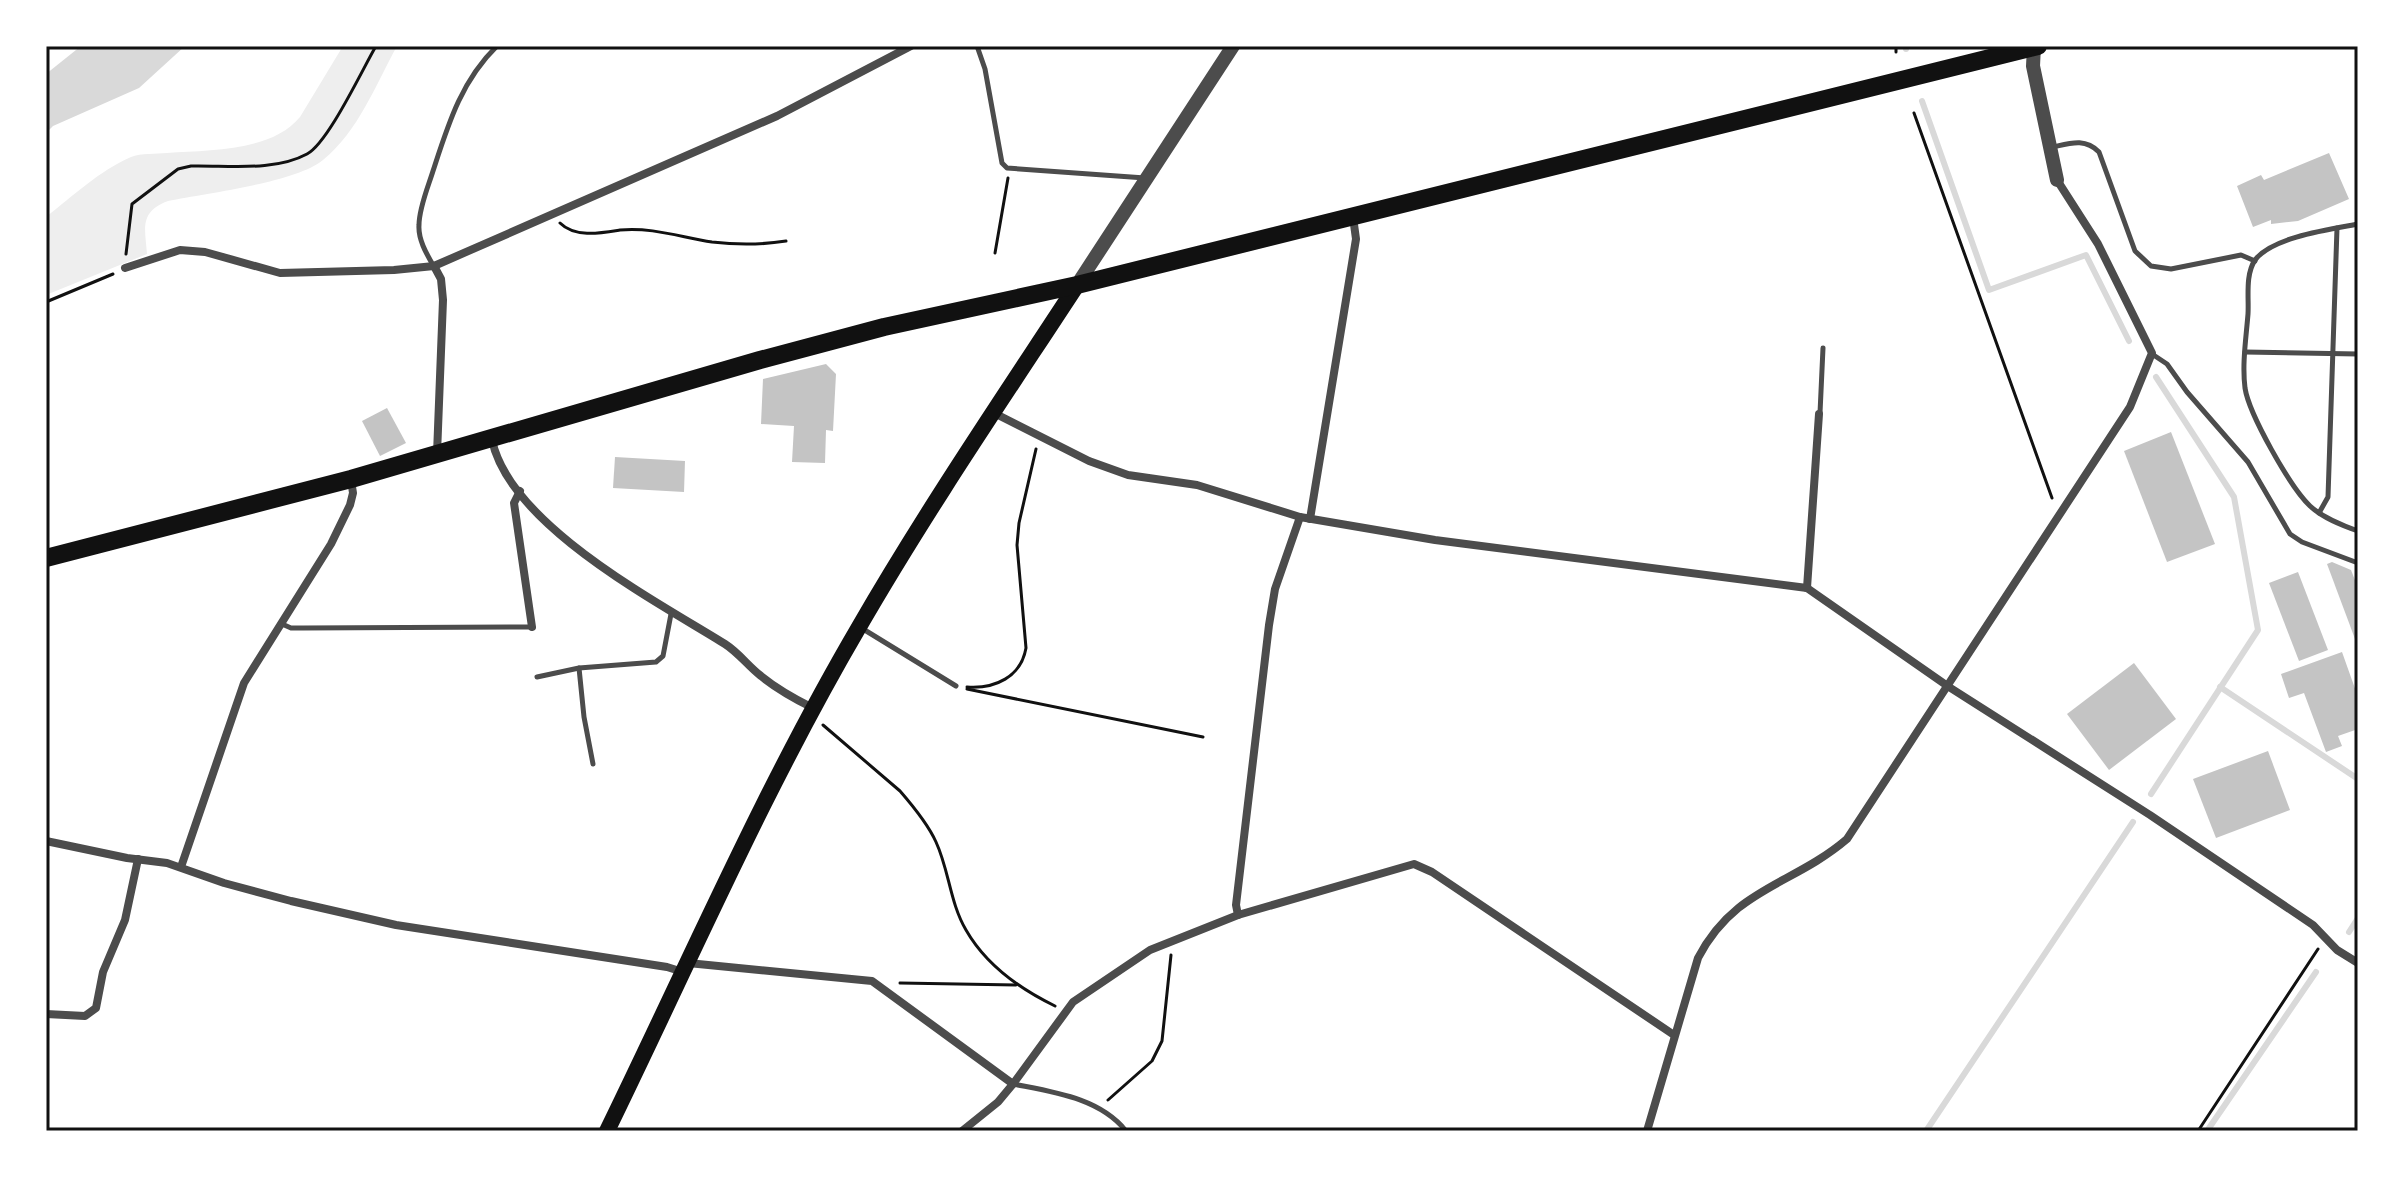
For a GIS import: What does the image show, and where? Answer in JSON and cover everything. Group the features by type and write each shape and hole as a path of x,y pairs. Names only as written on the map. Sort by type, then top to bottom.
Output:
{"highway":[{"path":"46,558 351,479 884,327 1077,285 2035,46"}],"main road":[{"path":"607,1131 812,712 859,626 1077,285"}],"street":[{"path":"125,268 180,250 205,252 280,273 434,266 777,116 911,46"},
{"path":"1077,285 1233,46"},
{"path":"1647,1131 1698,958 1721,921 1764,890 1826,857 1847,839 2118,429 2152,353 2098,244 2057,180 2033,66 2035,46"},
{"path":"1238,915 1236,905 1269,625 1275,589 1305,518 1356,239 1353,216"},
{"path":"434,266 441,279 443,300 437,454"},
{"path":"994,413 1089,461 1128,475 1197,485 1305,518 1552,556 1807,588 1949,687 2150,815 2313,925 2326,940 2358,963"},
{"path":"1807,588 1819,414"},
{"path":"492,439 501,466 563,537 671,614 726,645 761,676 812,712"},
{"path":"181,867 240,693 331,544 350,505 353,493 351,479"},
{"path":"520,491 514,503 532,627"},
{"path":"46,841 181,867 251,890 396,925 667,967 855,978 880,985 1013,1084"},
{"path":"46,1014 85,1016 96,1008 103,972 125,920 138,859"},
{"path":"962,1131 998,1102 1065,1012 1090,988 1150,950 1238,915 1414,864 1432,872 1674,1035"}],"lane":[{"path":"434,266 424,250 418,225 426,191 464,88 497,46"},
{"path":"977,46 985,69 1002,163 1007,168 1146,178"},
{"path":"2049,149 2082,142 2091,144 2099,152 2135,251 2151,266 2171,269 2241,255 2255,261"},
{"path":"2358,224 2292,239 2275,246 2255,261 2248,285 2245,352 2245,385 2253,414 2295,488 2319,513 2358,531"},
{"path":"2319,513 2328,497 2337,228"},
{"path":"1819,414 1823,348"},
{"path":"2245,352 2358,354"},
{"path":"2152,353 2167,364 2187,392 2248,462 2290,534 2302,542 2358,563"},
{"path":"537,677 579,668 660,660 671,614"},
{"path":"282,624 291,628 532,627"},
{"path":"859,626 956,686"},
{"path":"579,668 593,764"},
{"path":"1013,1084 1075,1098 1117,1119 1126,1131"}],"path":[{"path":"46,302 125,268 132,204 178,169 191,166 270,165 308,154 321,141 376,46"},
{"path":"1896,46 1896,52"},
{"path":"1914,113 2049,491 2061,511"},
{"path":"995,253 1007,168"},
{"path":"553,214 563,227 579,233 646,229 731,244 759,245 786,241"},
{"path":"956,686 979,687 1004,681 1023,662 1026,648 1017,545 1019,523 1041,437"},
{"path":"956,686 982,694 1203,737"},
{"path":"812,712 911,803 936,840 955,906 965,930 979,950 1018,985 1065,1012"},
{"path":"1098,1108 1152,1061 1162,1041 1172,940"},
{"path":"2198,1131 2326,940"},
{"path":"880,985 1018,985"}],"shaded area":[{"path":"81,46 185,46 139,88 53,126 46,133 46,74"},
{"path":"343,46 397,46 356,122 323,160 310,168 272,181 159,205 152,210 146,222 147,254 46,295 46,217 97,177 131,157 238,147 273,137 300,117"}],"building":[{"path":"2329,153 2349,199 2298,221 2271,224 2271,220 2253,227 2237,186 2261,175 2264,180"},
{"path":"826,364 836,374 833,431 826,430 825,463 792,462 794,426 761,424 763,379"},
{"path":"387,408 406,443 380,456 362,421"},
{"path":"2171,432 2215,544 2167,562 2124,451"},
{"path":"615,457 685,461 684,492 613,488"},
{"path":"2332,562 2351,570 2358,588 2358,647 2327,564"},
{"path":"2298,572 2328,650 2299,661 2269,583"},
{"path":"2342,652 2358,697 2358,729 2338,736 2342,746 2326,752 2304,693 2289,698 2281,674"},
{"path":"2134,663 2176,719 2109,770 2067,714"},
{"path":"2268,751 2290,810 2216,838 2193,779"}],"waterway":[{"path":"1922,101 1989,290 2086,255 2129,341"},
{"path":"2151,794 2258,630 2234,497 2156,377"},
{"path":"2220,687 2358,779"},
{"path":"1926,1131 2133,822"},
{"path":"2349,932 2358,918"},
{"path":"2207,1131 2316,972"}]}
